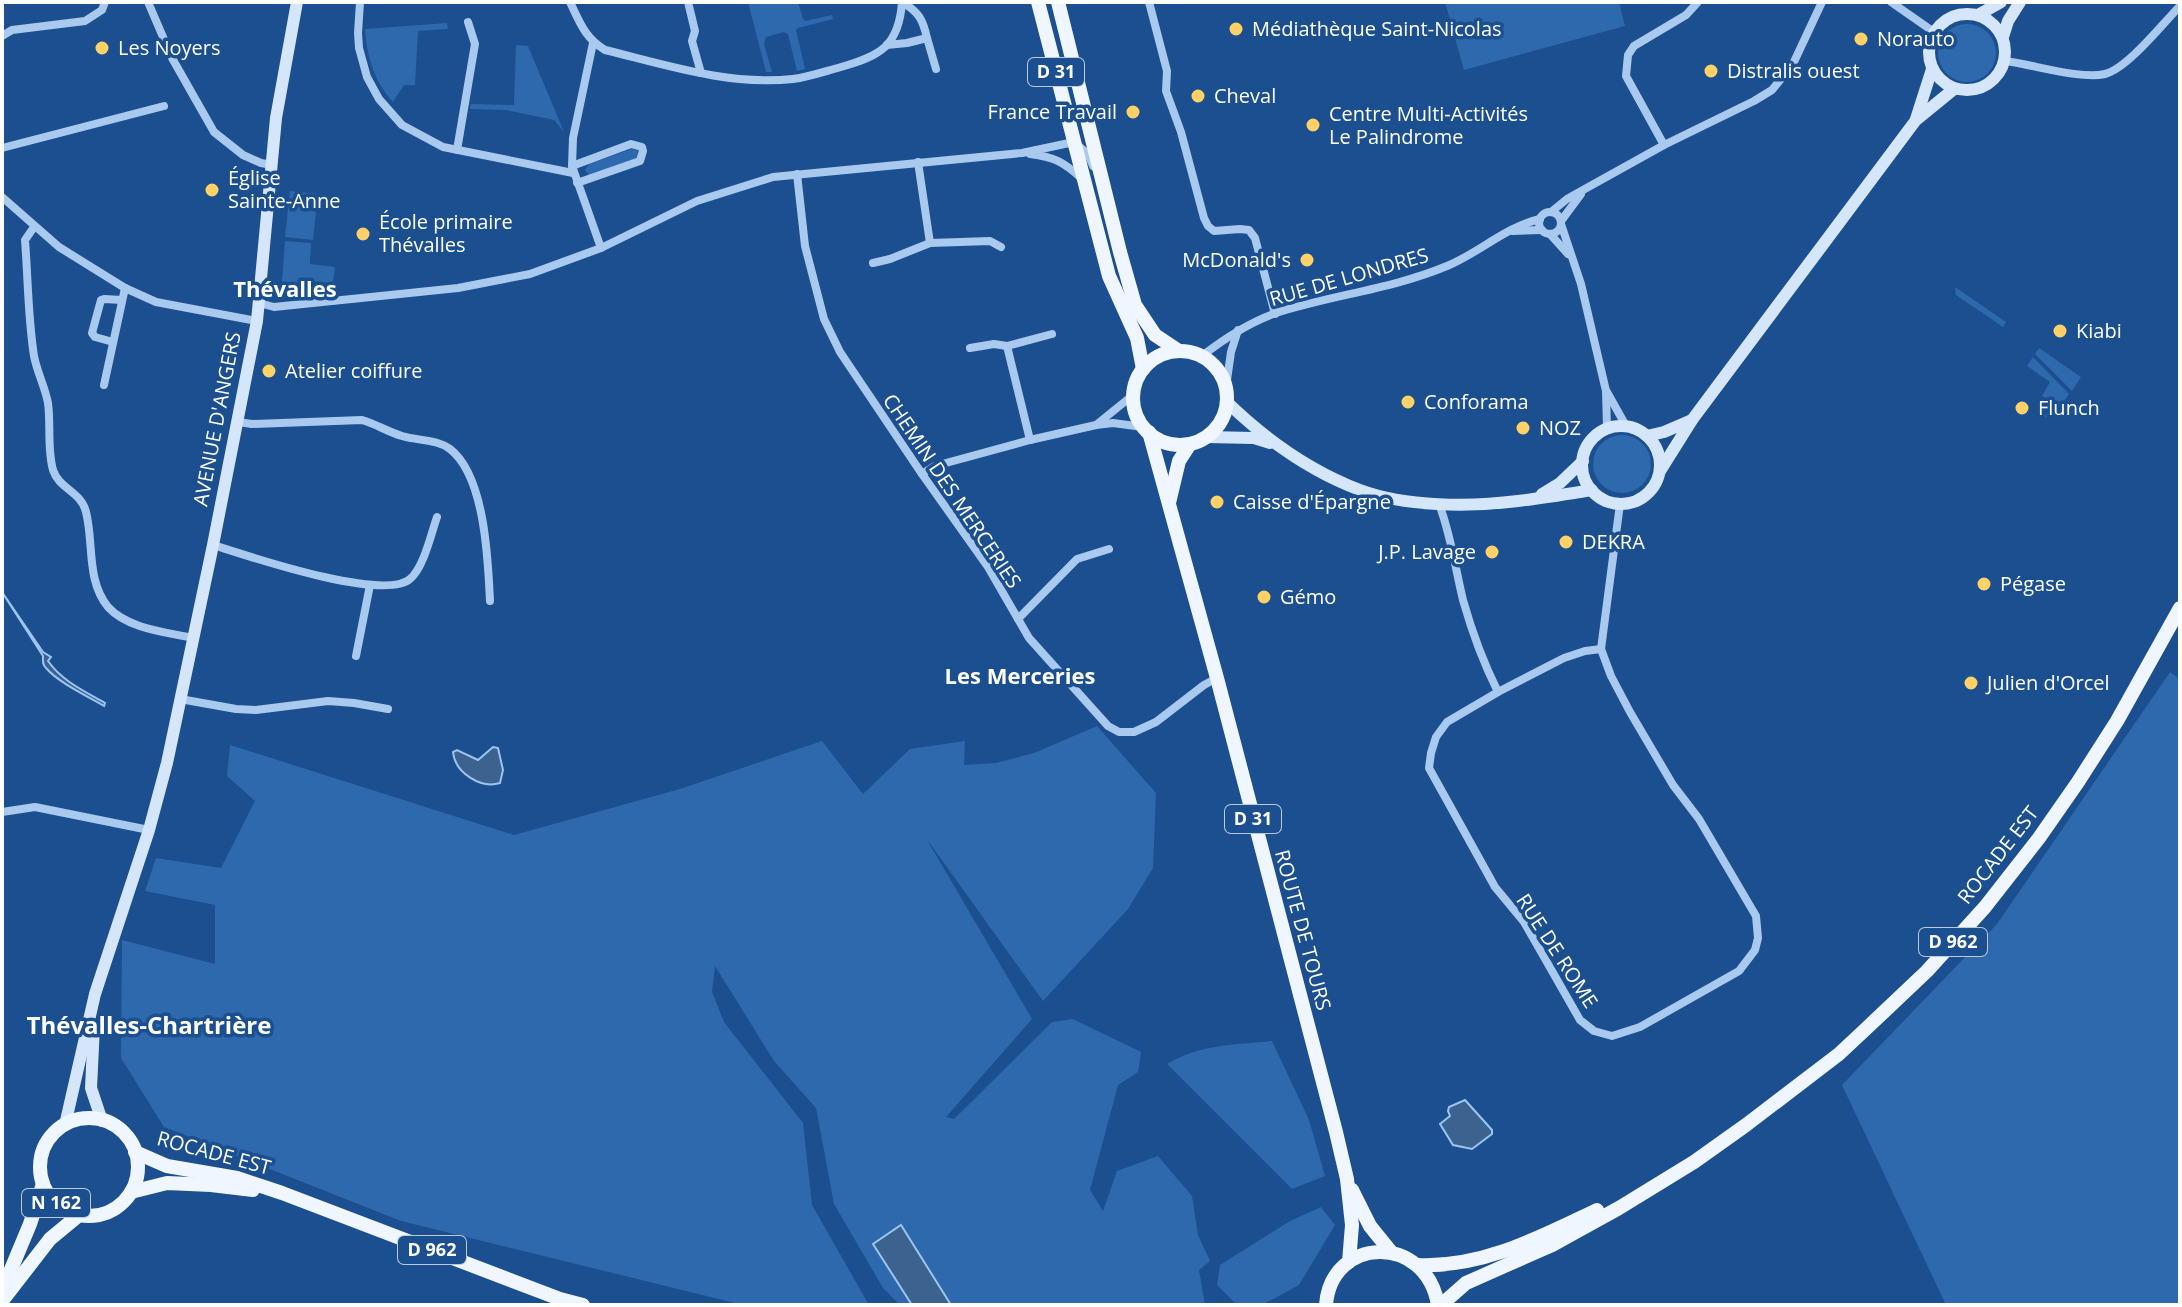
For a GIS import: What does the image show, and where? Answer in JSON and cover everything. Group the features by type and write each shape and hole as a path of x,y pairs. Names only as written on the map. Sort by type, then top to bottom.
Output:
{"main road":[{"name":"D 31","path":"1038,2 1109,276 1137,338 1143,369"},
{"path":"1058,2 1135,305 1155,335 1179,351"},
{"path":"1179,351 1202,356 1213,364 1221,375 1227,394 1224,415 1217,428 1190,444 1169,443 1146,430 1134,406 1136,381 1143,369 1159,356 1179,351"},
{"name":"ROUTE DE TOURS","path":"1146,430 1217,678 1347,1179 1352,1225 1349,1262"},
{"name":"ROUTE DE TOURS","path":"1169,507 1179,461 1190,444"},
{"name":"ROCADE EST","path":"1439,1305 1466,1283 1552,1245 1694,1162 1839,1054 1927,971 1985,907 2039,838 2117,721 2180,608"},
{"path":"65,1125 83,1119 102,1121 123,1132 135,1152 138,1173 131,1192"},
{"name":"N 162","path":"65,1125 46,1144 40,1170 43,1184 57,1204 79,1215 103,1214 124,1202 131,1192"},
{"name":"ROCADE EST","path":"135,1152 167,1166 237,1178 282,1193 583,1305"},
{"name":"ROUTE DE TOURS","path":"1347,1179 1370,1226 1391,1252"},
{"name":"ROCADE EST","path":"131,1192 167,1183 282,1193"},
{"path":"2,1291 43,1184"},
{"name":"ROCADE EST","path":"1418,1265 1458,1264 1494,1255 1615,1202 1639,1195"},
{"path":"2,1301 50,1239 79,1215"},
{"path":"1324,1302 1339,1271 1349,1262 1370,1253 1391,1252 1418,1265 1429,1277 1439,1305"}],"street":[{"path":"2,36 12,30 85,21 102,10 105,2"},
{"path":"148,2 172,58 214,132 243,155 272,165"},
{"name":"AVENUE D'ANGERS","path":"65,1125 95,994 149,830 167,763 213,545 257,321 276,118 297,2"},
{"path":"360,2 359,48 367,77 379,99 402,125 443,147 572,169 631,144 642,147 640,161 577,183"},
{"path":"570,2 586,34 605,50 701,73 756,81 796,79 867,60 887,45 897,32 902,2 916,10 922,19 936,69"},
{"path":"688,2 695,31 692,41 701,73"},
{"path":"1149,2 1167,71 1166,91 1181,132 1204,218 1214,231 1249,230 1255,238 1275,314"},
{"path":"1664,145 1626,76 1628,55 1634,46 1686,15 1698,2"},
{"path":"1891,2 1934,32"},
{"path":"1978,15 2001,2"},
{"path":"2003,37 2008,21 2020,2"},
{"path":"1572,260 1546,232 1540,219 1544,214 1664,145 1772,90 1793,64 1823,4"},
{"path":"2005,61 2082,74 2105,74 2135,53 2180,6"},
{"path":"1916,120 1932,69 1929,50 1934,32 1943,23 1953,16 1978,15 1993,24 2003,37 2005,61 2001,72 1985,87 1964,91 1954,89 1932,69"},
{"path":"457,150 475,44 468,22"},
{"path":"887,45 927,38"},
{"path":"593,43 573,138 572,169 601,248"},
{"path":"1583,461 1586,481 1600,497 1620,504 1632,503 1651,490 1692,420 1916,120 1954,89"},
{"path":"2,148 164,106"},
{"path":"259,303 274,307 458,288 530,274 601,248 697,201 773,177 1022,153 1074,142 1088,154 1093,165 1120,252"},
{"path":"1022,153 1054,157 1084,181"},
{"path":"918,162 930,243"},
{"name":"CHEMIN DES MERCERIES","path":"797,174 805,246 824,319 840,352 988,567 1029,638 1108,726 1119,732 1134,732 1156,722 1217,678"},
{"path":"1546,232 1557,231 1583,190"},
{"path":"2,197 59,247 125,288 156,302 257,321"},
{"path":"1551,212 1561,222 1581,284 1606,391 1607,429"},
{"name":"RUE DE LONDRES","path":"1202,356 1239,330 1275,314 1361,293 1449,265 1524,223 1540,219"},
{"path":"34,227 25,240 34,358 46,390 52,465 55,475 81,499 86,512 94,575 102,598 110,609 125,620 193,638"},
{"name":"RUE DE LONDRES","path":"1509,231 1546,232"},
{"path":"873,263 930,243 990,241 1001,247"},
{"path":"104,385 125,288"},
{"path":"113,342 95,337 92,333 101,300 122,300"},
{"path":"1239,330 1231,352 1227,394 1247,421 1278,446 1337,480 1362,491 1394,499 1439,504 1517,502 1592,490"},
{"path":"970,348 994,344 1007,346 1052,334"},
{"path":"1007,346 1030,440"},
{"path":"1606,391 1626,426"},
{"path":"1096,425 1133,395"},
{"path":"238,422 362,420 400,436 441,444 451,450 462,461 477,498 488,552 490,601"},
{"path":"1647,436 1692,420"},
{"path":"922,474 935,466 1096,425 1113,423 1146,430"},
{"path":"1534,499 1560,483 1583,461 1590,441 1607,429 1626,426 1647,436 1656,446 1660,471"},
{"path":"1206,437 1254,438 1278,446"},
{"path":"1439,504 1482,661 1498,692"},
{"name":"RUE DE ROME","path":"1601,649 1564,658 1447,722 1436,737 1429,768 1495,887 1524,922 1580,1020 1594,1031 1612,1036 1640,1027 1739,971 1755,950 1758,938 1756,916 1729,866 1673,785 1630,712 1601,649 1620,504"},
{"path":"213,545 286,568 370,585 397,586 409,580 419,569 437,517"},
{"path":"1018,619 1077,559 1109,549"},
{"path":"356,656 370,585"},
{"path":"180,699 256,710 328,701 388,709"},
{"path":"2,812 35,807 149,830"},
{"name":"AVENUE D'ANGERS","path":"95,994 91,1088 102,1121"}],"shaded area":[{"path":"748,2 798,2 806,21 832,15 833,19 796,30 805,69 797,71 788,34 784,32 766,37 764,44 772,72 766,72"},
{"path":"1445,2 1619,2 1625,26 1464,70"},
{"path":"447,23 448,29 418,31 415,85 404,85 393,102 373,68 365,29"},
{"path":"1967,24 1978,26 1987,33 1994,42 1994,64 1987,73 1978,80 1967,82 1956,80 1947,73 1940,64 1938,53 1940,42 1947,33 1956,26"},
{"path":"516,45 528,46 564,132 554,120 506,110 470,109 471,104 514,105"},
{"path":"632,149 640,154 636,159 589,175 585,170 589,164"},
{"path":"290,191 318,194 313,240 285,237"},
{"path":"285,241 311,243 310,264 335,267 333,283 282,282"},
{"path":"1955,287 2006,322 2003,327 1956,295"},
{"path":"2039,348 2081,377 2072,391 2035,354"},
{"path":"2033,357 2069,394 2052,418 2044,417 2053,403 2042,396 2050,382 2027,366"},
{"path":"1622,435 1643,443 1651,464 1643,485 1622,493 1601,485 1593,464 1601,443"},
{"path":"2,592 43,652 51,657 48,661 54,668 74,685 105,703 104,706 66,684 46,668 43,656"},
{"path":"2170,672 2180,679 2180,1305 1946,1305 1842,1085 1997,924"},
{"path":"1097,726 1156,793 1153,868 1128,909 1043,1001 926,838 1032,1019 946,1117 954,1119 1052,1022 1073,1019 1141,1052 1138,1072 1118,1085 1090,1190 1103,1211 1117,1171 1158,1156 1192,1196 1198,1235 1210,1261 1199,1270 1205,1305 900,1305 883,1288 834,1204 816,1108 774,1061 715,966 712,992 724,1022 803,1123 812,1205 869,1305 743,1305 401,1221 164,1127 121,1058 122,940 215,964 215,905 145,891 156,858 221,868 255,801 227,776 230,745 514,835 680,789 822,741 863,794 910,749 965,741 964,765 996,763 1034,753"},
{"path":"493,747 498,748 503,770 500,783 493,784 470,778 459,767 453,752 457,750 478,760"},
{"path":"1272,1041 1309,1120 1325,1176 1292,1189 1167,1064 1205,1049"},
{"path":"1465,1100 1492,1130 1492,1134 1472,1149 1453,1145 1440,1124 1450,1116 1449,1107"},
{"path":"1321,1207 1335,1225 1299,1285 1262,1305 1237,1305 1217,1285 1220,1265 1290,1221"},
{"path":"901,1225 951,1305 912,1305 873,1244"}],"place":[{"name":"Médiathèque Saint-Nicolas","path":"1236,29"},
{"name":"Norauto","path":"1861,39"},
{"name":"Les Noyers","path":"102,48"},
{"name":"Distralis ouest","path":"1711,71"},
{"name":"Cheval","path":"1198,96"},
{"name":"France Travail","path":"1133,112"},
{"name":"Centre Multi-Activités Le Palindrome","path":"1313,125"},
{"name":"Église Sainte-Anne","path":"212,190"},
{"name":"École primaire Thévalles","path":"363,234"},
{"name":"McDonald's","path":"1307,260"},
{"name":"Kiabi","path":"2060,331"},
{"name":"Atelier coiffure","path":"269,371"},
{"name":"Conforama","path":"1408,402"},
{"name":"Flunch","path":"2022,408"},
{"name":"NOZ","path":"1523,428"},
{"name":"Caisse d'Épargne","path":"1217,502"},
{"name":"DEKRA","path":"1566,542"},
{"name":"J.P. Lavage","path":"1492,552"},
{"name":"Pégase","path":"1984,584"},
{"name":"Gémo","path":"1264,597"},
{"name":"Julien d'Orcel","path":"1971,683"}],"district":[{"name":"Thévalles","path":"285,289"},
{"name":"Les Merceries","path":"1020,676"},
{"name":"Thévalles-Chartrière","path":"149,1026"}]}
